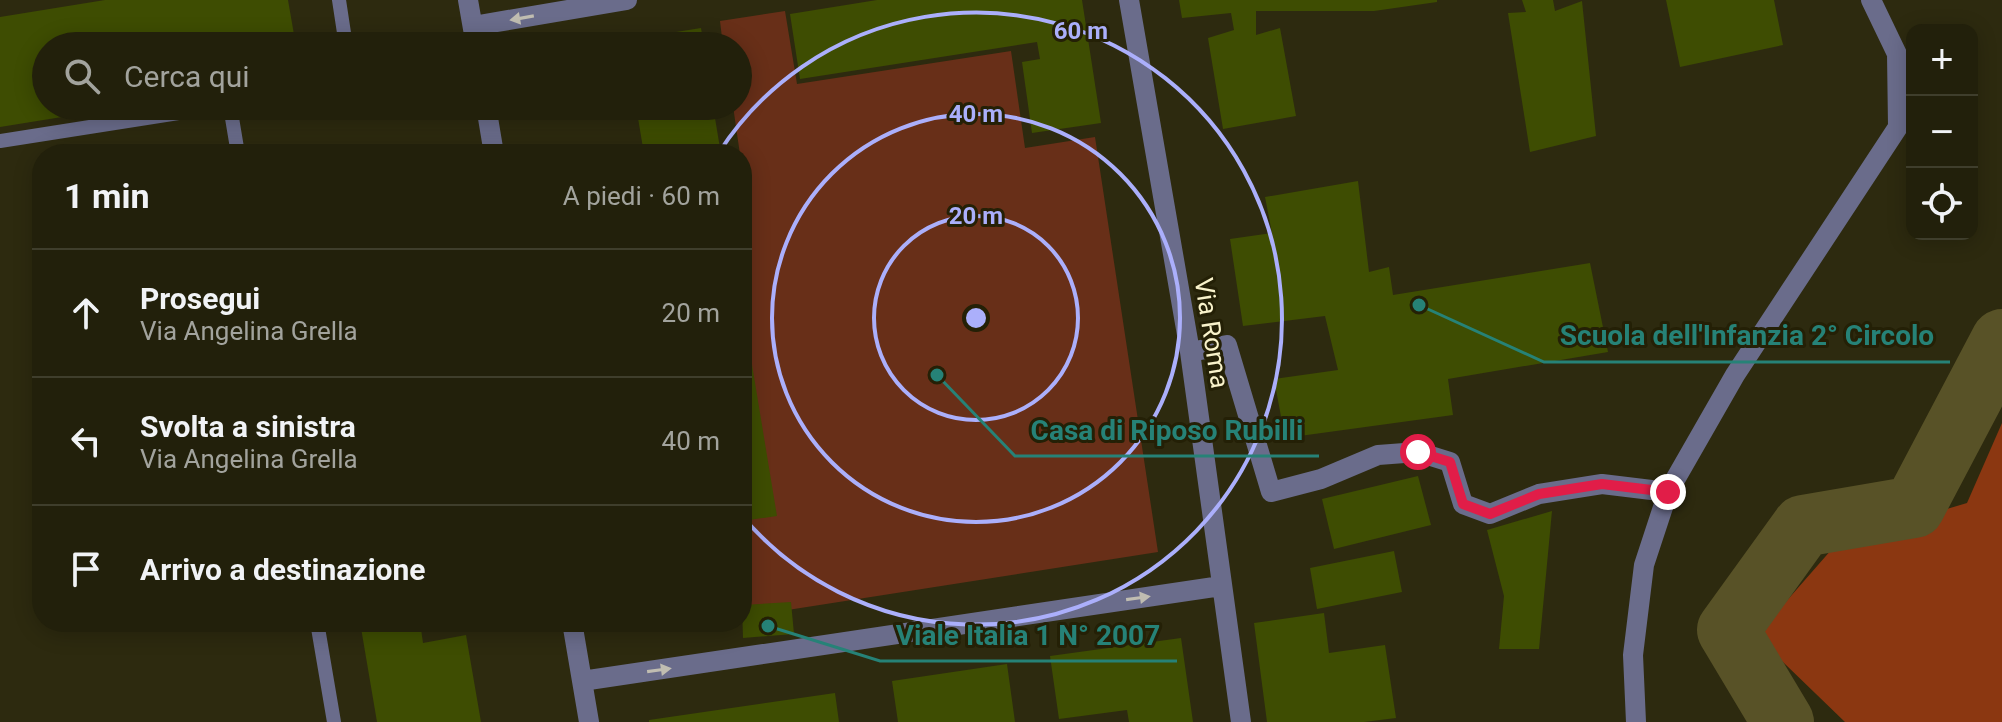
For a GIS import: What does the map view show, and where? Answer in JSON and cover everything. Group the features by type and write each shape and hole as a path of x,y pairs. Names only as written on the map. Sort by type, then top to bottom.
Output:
{"street":[{"path":"468,0 473,32"},
{"path":"491,32 627,0"},
{"name":"Via Roma","path":"1129,0 1190,352 1241,722"},
{"path":"1636,722 1633,655 1644,565 1668,492 1735,375 1898,127 1897,54 1871,0"},
{"path":"488,120 492,144"},
{"path":"1190,352 1227,345 1271,492 1321,479 1378,455 1418,452 1450,462 1463,504 1490,514 1539,494 1602,484 1668,492"},
{"path":"582,681 1221,586"},
{"path":"574,632 589,722"}],"lane":[{"path":"339,0 344,32"},
{"path":"0,141 134,120"},
{"path":"232,120 236,144"},
{"path":"319,632 334,722"}],"shaded area":[{"path":"785,11 797,84 1011,51 1025,148 1095,137 1158,552 752,615 752,144 738,144 735,120 752,120 752,32 721,32 720,21"},
{"path":"2002,423 2002,722 1845,722 1756,636 1839,541 1967,503"}],"building":[{"path":"105,0 288,0 294,32 32,32 32,120 43,120 0,127 0,17"},
{"path":"877,0 1082,0 1101,123 1032,133 1022,62 1040,59 1037,42 800,79 790,14"},
{"path":"1179,0 1437,2 1374,11 1256,11 1256,35 1280,28 1296,116 1223,129 1208,38 1234,30 1231,13 1182,18"},
{"path":"1522,0 1553,0 1555,11 1582,1 1596,136 1530,152 1508,13 1526,12"},
{"path":"1666,0 1774,0 1783,45 1680,67"},
{"path":"701,28 702,32 676,32"},
{"path":"638,120 715,120 719,144 642,144"},
{"path":"1358,181 1369,272 1389,267 1393,295 1590,263 1608,352 1448,379 1453,415 1285,438 1274,379 1338,370 1325,316 1243,326 1230,239 1272,233 1265,197"},
{"path":"752,365 777,516 752,520"},
{"path":"1418,476 1431,525 1334,549 1322,499"},
{"path":"1552,511 1539,649 1499,649 1504,596 1487,530"},
{"path":"1394,551 1402,592 1317,609 1310,568"},
{"path":"791,602 794,634 743,638 743,632 752,632 752,604"},
{"path":"1324,613 1329,653 1385,645 1396,718 1364,722 1267,722 1254,623"},
{"path":"362,632 421,632 423,643 466,635 481,722 377,722"},
{"path":"1181,638 1193,722 1129,722 1127,710 1059,719 1050,656"},
{"path":"1007,664 1015,722 898,722 892,681"},
{"path":"835,693 839,722 649,722 649,720"}],"waterway":[{"path":"1783,722 1728,630 1803,526 1914,507 2002,340"}],"place":[{"name":"Scuola dell'Infanzia 2° Circolo","path":"1419,305"},
{"name":"Casa di Riposo Rubilli","path":"937,375"},
{"name":"Viale Italia 1 N° 2007","path":"768,626"}],"route":[{"path":"1418,452 1450,462 1463,504 1490,514 1539,494 1602,484 1668,492"}]}
